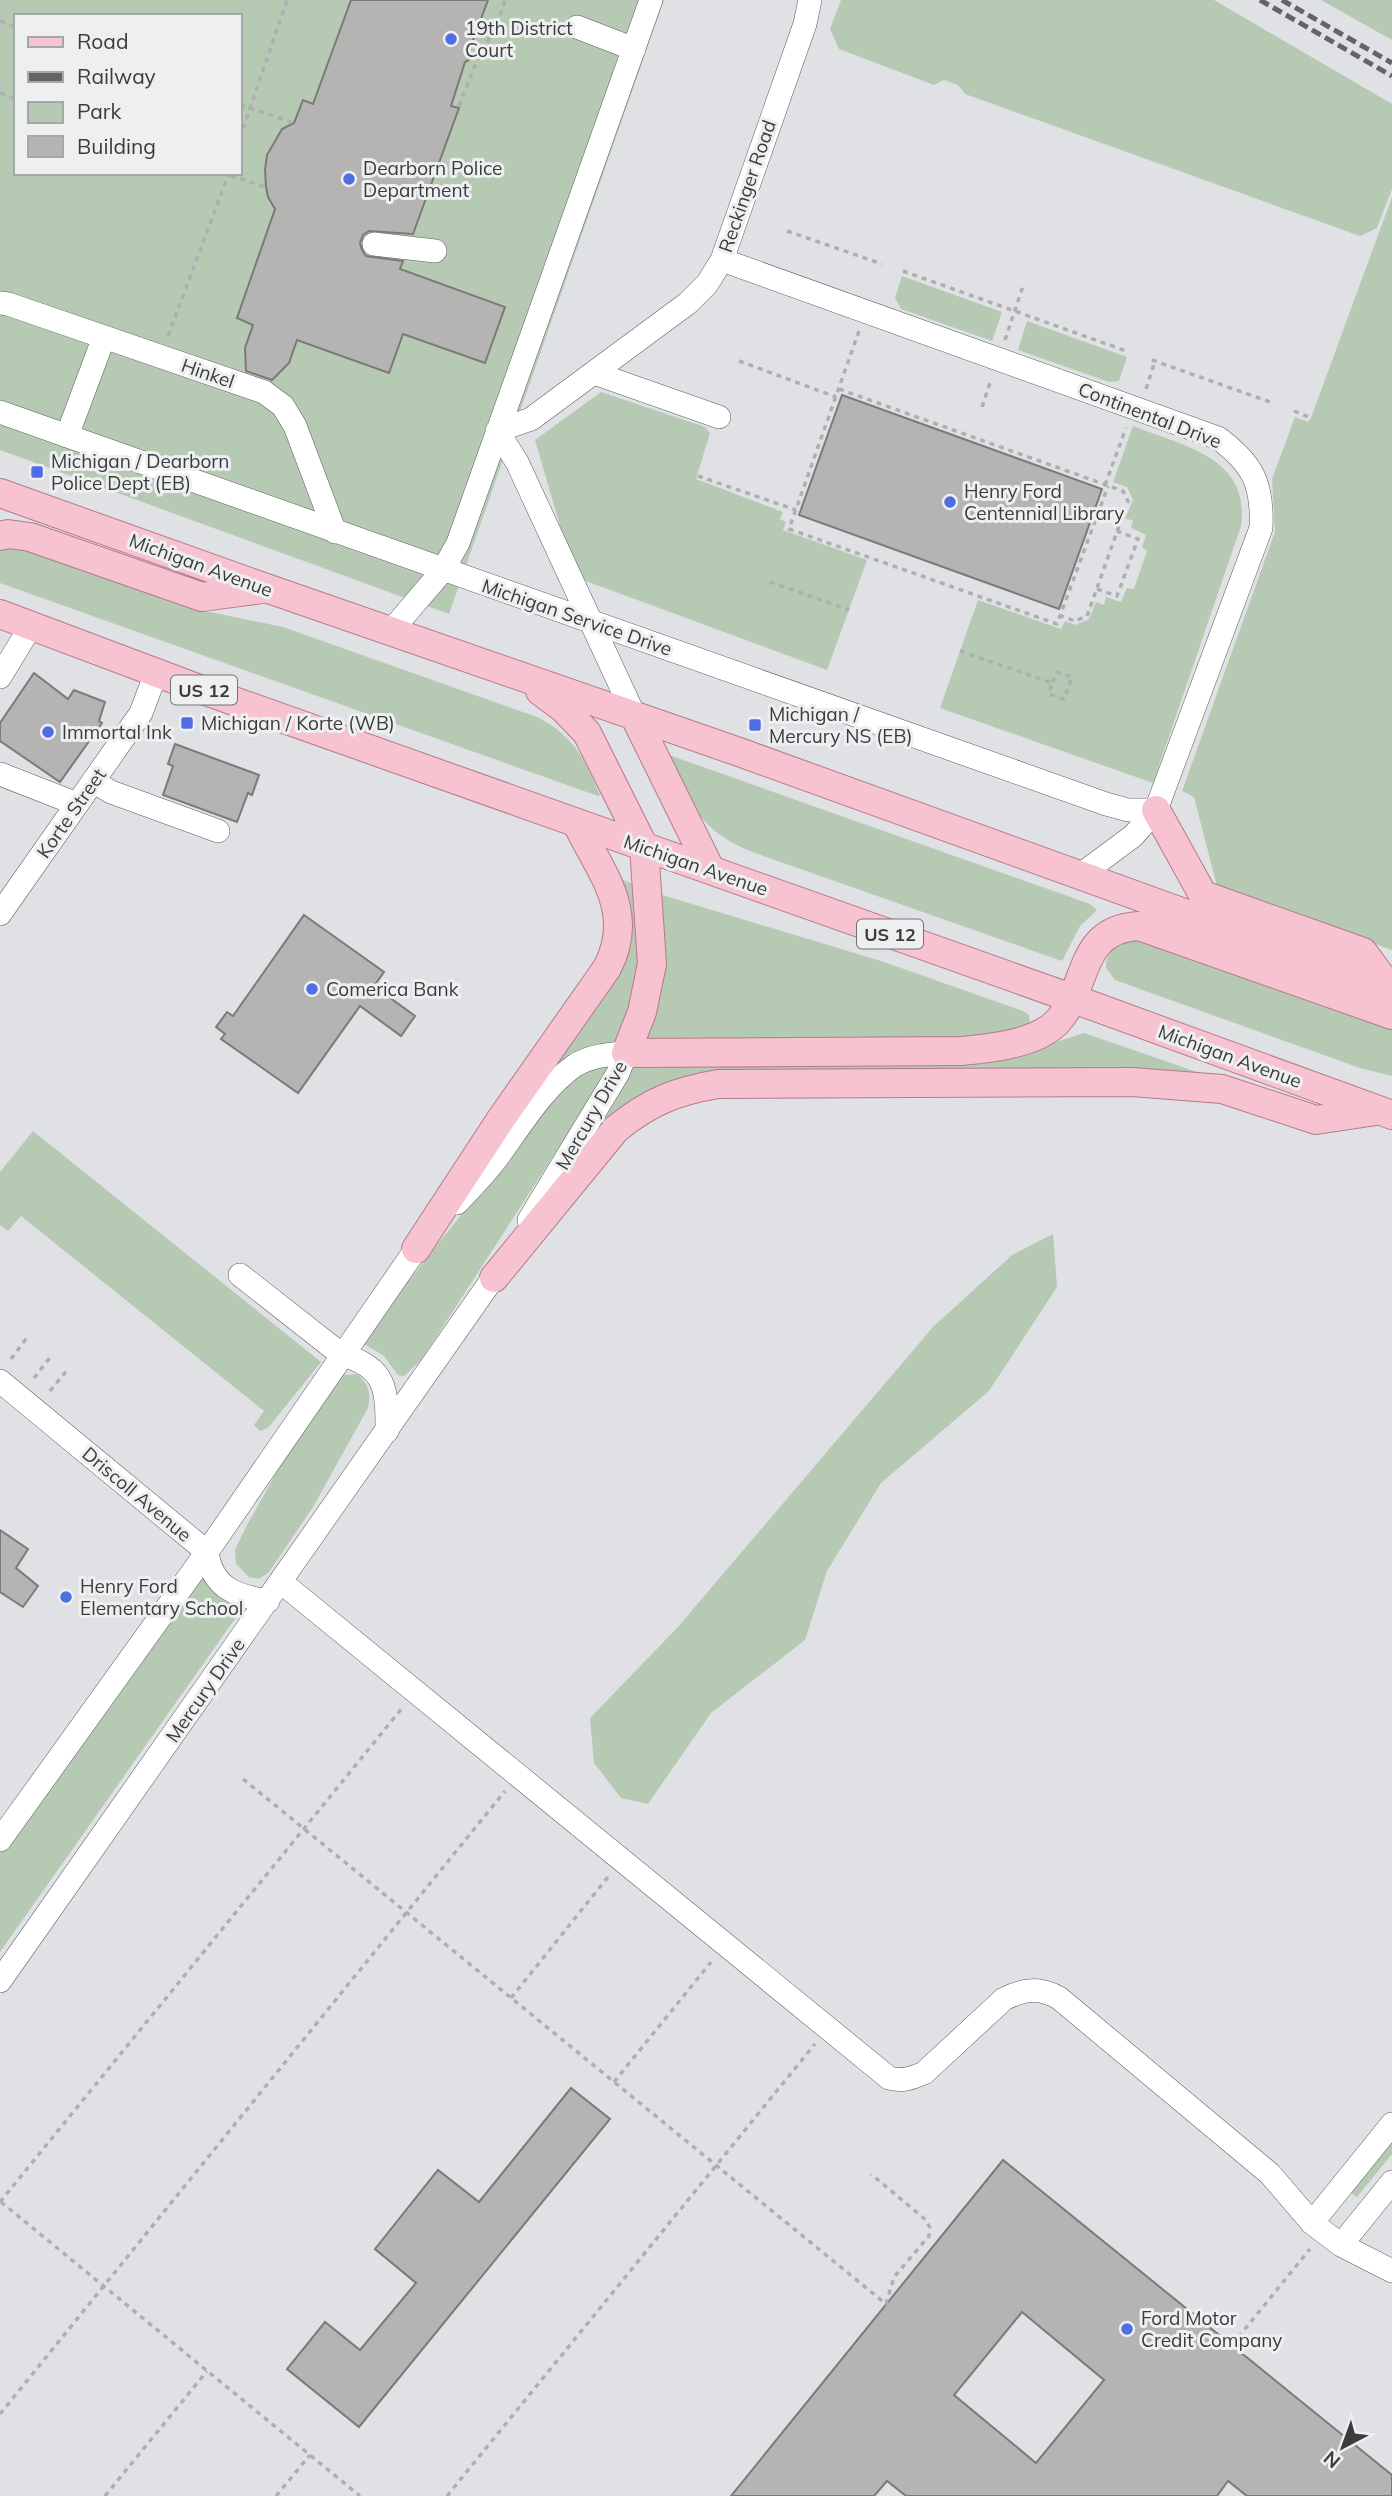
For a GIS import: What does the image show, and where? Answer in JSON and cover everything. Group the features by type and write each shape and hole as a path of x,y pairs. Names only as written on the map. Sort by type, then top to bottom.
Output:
{"main road":[{"name":"Michigan Avenue","path":"0,493 739,752 1390,988"},
{"path":"0,536 8,534 30,537 202,597 266,588"},
{"name":"Michigan Avenue","path":"13,617 156,673 1071,998 1385,1113"},
{"path":"521,677 564,709 587,733 645,847 652,964 642,1012 626,1053 962,1051 1002,1046 1041,1034 1058,1021 1086,961 1106,935 1120,927 1139,926 1392,1016"},
{"path":"635,717 710,869"},
{"path":"1156,810 1203,895 1363,952 1390,988"},
{"path":"416,1249 501,1119 615,954 619,942 620,916 577,824"},
{"path":"494,1278 616,1129 635,1113 671,1094 689,1089 718,1084 1132,1082 1222,1089 1316,1120 1385,1113"}],"street":[{"path":"391,631 443,570 458,542 651,0"},
{"name":"Reckinger Road","path":"496,432 531,419 688,303 707,284 722,260 805,24 810,0"},
{"path":"578,27 634,48"},
{"path":"374,244 435,251"},
{"name":"Continental Drive","path":"722,260 1218,438 1237,452 1250,467 1258,486 1262,507 1261,528 1156,810 1132,836 1079,876"},
{"name":"Hinkel","path":"0,303 264,393 278,401 295,426 335,532"},
{"path":"68,436 104,337"},
{"path":"594,373 719,417"},
{"name":"Michigan Service Drive","path":"0,412 1106,804 1128,810 1156,810"},
{"path":"496,432 517,461 635,717"},
{"path":"0,677 13,617"},
{"name":"Korte Street","path":"0,914 141,713 156,673"},
{"path":"0,775 77,804"},
{"path":"93,780 111,792 218,831"},
{"name":"Mercury Drive","path":"0,1840 207,1552 416,1249 495,1161 532,1110 563,1076 575,1065 589,1059 626,1053"},
{"name":"Mercury Drive","path":"0,1981 494,1278 618,1073 626,1053"},
{"path":"240,1275 342,1355 358,1359 378,1375 387,1394 387,1431"},
{"name":"Driscoll Avenue","path":"0,1381 207,1552 209,1567 227,1590 244,1597 268,1601"},
{"path":"281,1582 889,2078 904,2080 924,2073 1004,1999 1018,1992 1047,1991 1059,1998 1270,2174 1312,2223 1341,2245 1392,2271"},
{"path":"1312,2223 1392,2124"},
{"path":"1341,2245 1392,2182"}],"path":[{"path":"242,131 287,0"},
{"path":"459,106 475,65 498,22 505,0"},
{"path":"242,105 294,123"},
{"path":"168,336 229,175 266,187"},
{"path":"787,231 882,264"},
{"path":"903,271 1129,352"},
{"path":"1003,346 1024,283"},
{"path":"860,327 789,529 1057,624 1128,422"},
{"path":"739,361 836,397"},
{"path":"1144,394 1153,361 1273,403"},
{"path":"982,407 993,376"},
{"path":"839,389 1123,491 1128,501 1087,617 1075,621 1060,616"},
{"path":"1294,411 1311,418"},
{"path":"33,471 36,461"},
{"path":"698,476 796,510"},
{"path":"1097,589 1118,596 1138,539 1117,531"},
{"path":"770,582 849,610"},
{"path":"960,651 1052,684"},
{"path":"1056,671 1072,677 1064,699 1049,694 1052,684 1056,671"},
{"path":"11,1359 28,1336"},
{"path":"34,1378 52,1356"},
{"path":"50,1391 68,1369"},
{"path":"360,2496 0,2202 415,1692"},
{"path":"0,2414 517,1776"},
{"path":"243,1779 886,2304 894,2277 929,2236 930,2228 926,2220 871,2174"},
{"path":"511,1998 621,1860"},
{"path":"614,2082 725,1945"},
{"path":"447,2496 827,2029"},
{"path":"1232,2345 1310,2249"},
{"path":"105,2496 206,2371"},
{"path":"276,2496 310,2455"}],"green space":[{"path":"0,0 664,0 449,614 0,450"},
{"path":"841,0 1214,0 1392,104 1392,189 1377,228 1360,236 965,94 958,85 944,80 934,85 839,49 830,29"},
{"path":"1321,0 1392,0 1392,40"},
{"path":"1392,197 1392,950 1217,886 1194,797 1182,791 1275,532 1272,479 1295,417 1308,422 1311,418"},
{"path":"902,276 1002,312 992,341 901,309 895,298"},
{"path":"1027,321 1127,357 1119,381 1109,382 1018,350"},
{"path":"601,392 705,427 710,433 696,479 783,512 780,519 786,522 783,530 867,560 827,670 575,577 535,440"},
{"path":"1133,426 1192,448 1210,458 1224,469 1235,484 1241,503 1241,526 1153,783 940,708 978,600 1061,629 1065,621 1075,625 1089,619 1096,602 1104,605 1106,597 1121,602 1127,588 1134,589 1147,551 1142,547 1146,535 1131,528 1133,520 1125,519 1133,500 1127,487 1113,482"},
{"path":"19,544 205,611 283,627 537,717 569,740 589,770 600,795 0,583 0,548"},
{"path":"669,755 1090,904 1097,910 1080,926 1062,961 758,854 710,827 693,804"},
{"path":"618,878 633,884 640,976 620,1045 493,1143 608,983"},
{"path":"659,894 881,961 1023,1011 1029,1015 1030,1022 1028,1027 1000,1036 646,1048"},
{"path":"1134,938 1392,1022 1392,1076 1360,1068 1115,980 1106,968 1108,956 1114,948"},
{"path":"1084,1033 1200,1073 707,1079 580,1159 628,1065 1031,1050"},
{"path":"604,1064 608,1069 607,1073 433,1342 419,1362 404,1376 398,1375 384,1356 364,1344 393,1300 570,1079"},
{"path":"33,1131 321,1362 268,1428 260,1431 254,1425 264,1411 21,1216 8,1231 0,1225 0,1172"},
{"path":"1053,1234 1057,1287 989,1391 881,1483 827,1571 805,1640 711,1713 648,1804 621,1798 594,1763 590,1718 678,1627 933,1327 1012,1255"},
{"path":"357,1374 368,1389 368,1408 313,1507 269,1572 259,1579 249,1577 236,1564 235,1550 246,1527 307,1418 341,1375"},
{"path":"208,1575 220,1595 239,1607 239,1613 0,1952 0,1853 198,1577"},
{"path":"1392,2135 1392,2154 1357,2197 1347,2190"}],"building":[{"name":"Dearborn Police Department","path":"351,0 488,0 451,106 459,108 413,234 369,231 363,235 360,243 366,256 403,261 400,269 505,307 485,363 403,334 389,373 297,340 289,363 272,380 246,371 245,348 253,325 237,318 275,209 266,187 267,155 282,129 294,123 303,100 313,104"},
{"name":"Henry Ford Centennial Library","path":"842,395 1102,489 1059,609 799,515"},
{"name":"Immortal Ink","path":"34,673 68,699 74,690 105,702 99,721 102,723 60,782 0,741 0,723"},
{"path":"175,744 259,775 252,795 248,793 237,822 163,795 173,766 168,764"},
{"name":"Comerica Bank","path":"304,915 384,972 374,986 415,1016 401,1036 360,1006 298,1093 221,1039 225,1034 216,1027 227,1012 233,1016"},
{"path":"0,1530 28,1549 16,1568 38,1586 23,1607 0,1592"},
{"path":"571,2088 610,2119 359,2427 287,2369 325,2322 360,2350 416,2283 375,2249 438,2170 479,2202"},
{"name":"Ford Motor Credit Company","path":"1003,2160 1392,2475 1392,2496 1247,2496 1228,2481 1217,2496 906,2496 887,2481 874,2496 731,2496","holes":["1022,2312 1104,2380 1036,2463 954,2395"]}],"railway":[{"path":"1260,0 1392,76"},
{"path":"1282,0 1392,63"}],"place":[{"name":"19th District Court","path":"451,39"},
{"name":"Dearborn Police Department","path":"349,179"},
{"name":"Michigan / Dearborn Police Dept (EB)","path":"37,472"},
{"name":"Henry Ford Centennial Library","path":"950,502"},
{"name":"Michigan / Korte (WB)","path":"187,723"},
{"name":"Michigan / Mercury NS (EB)","path":"755,725"},
{"name":"Immortal Ink","path":"48,732"},
{"name":"Comerica Bank","path":"312,989"},
{"name":"Henry Ford Elementary School","path":"66,1597"},
{"name":"Ford Motor Credit Company","path":"1127,2329"}]}
